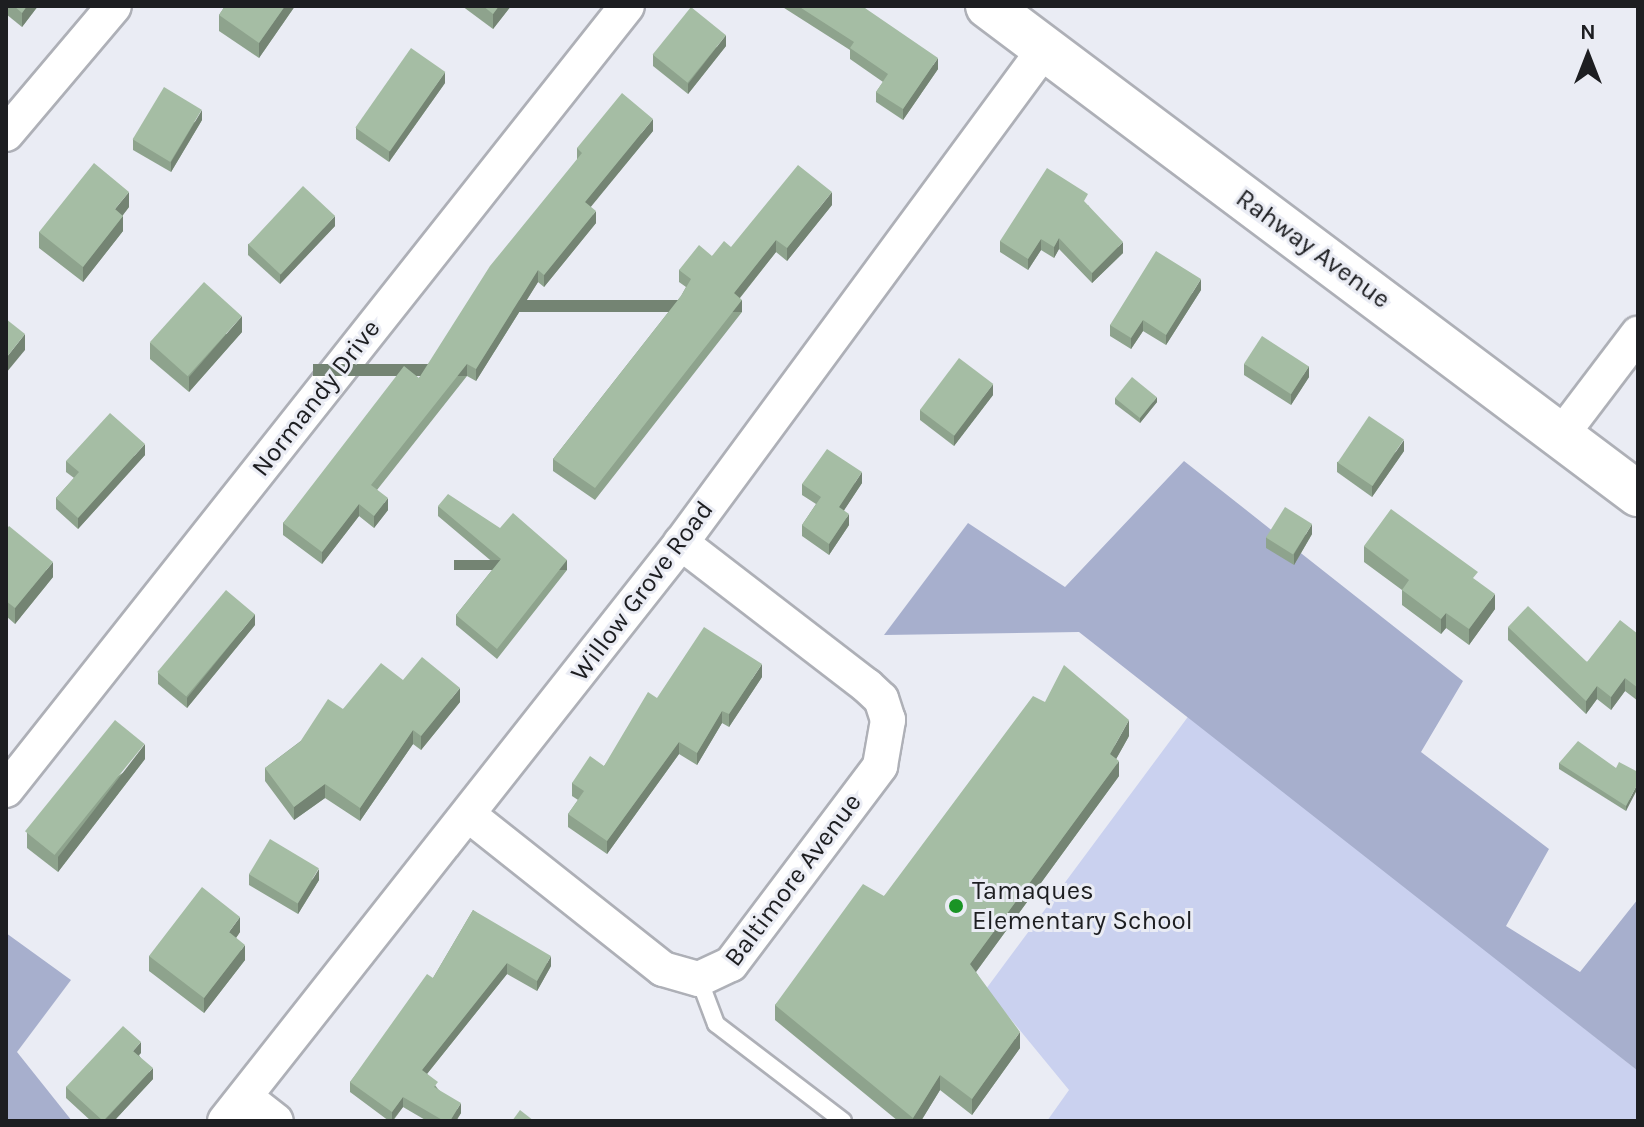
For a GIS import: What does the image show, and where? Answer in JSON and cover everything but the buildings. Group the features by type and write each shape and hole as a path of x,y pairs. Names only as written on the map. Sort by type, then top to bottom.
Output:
{"street":[{"path":"6,134 114,6"},
{"name":"Normandy Drive","path":"6,790 627,6"},
{"name":"Rahway Avenue","path":"988,6 1638,494"},
{"name":"Willow Grove Road","path":"235,1109 470,816 681,543 1044,50"},
{"path":"1562,434 1638,334"},
{"name":"Baltimore Avenue","path":"470,816 663,969 699,979 731,964 880,766 888,720 881,699 829,655 681,543"},
{"path":"235,1109 276,1121"}],"lane":[{"path":"699,979 716,1024 843,1121"}],"shaded area":[{"path":"1184,461 1463,681 1421,752 1549,849 1506,926 1580,972 1638,899 1638,1071 1079,632 884,635 968,523 1065,587"},
{"path":"1190,714 1638,1071 1638,1121 1047,1121 1069,1090 986,989"},
{"path":"6,933 71,980 17,1052 72,1121 6,1121"}],"place":[{"name":"Tamaques Elementary School","path":"956,906"}]}
